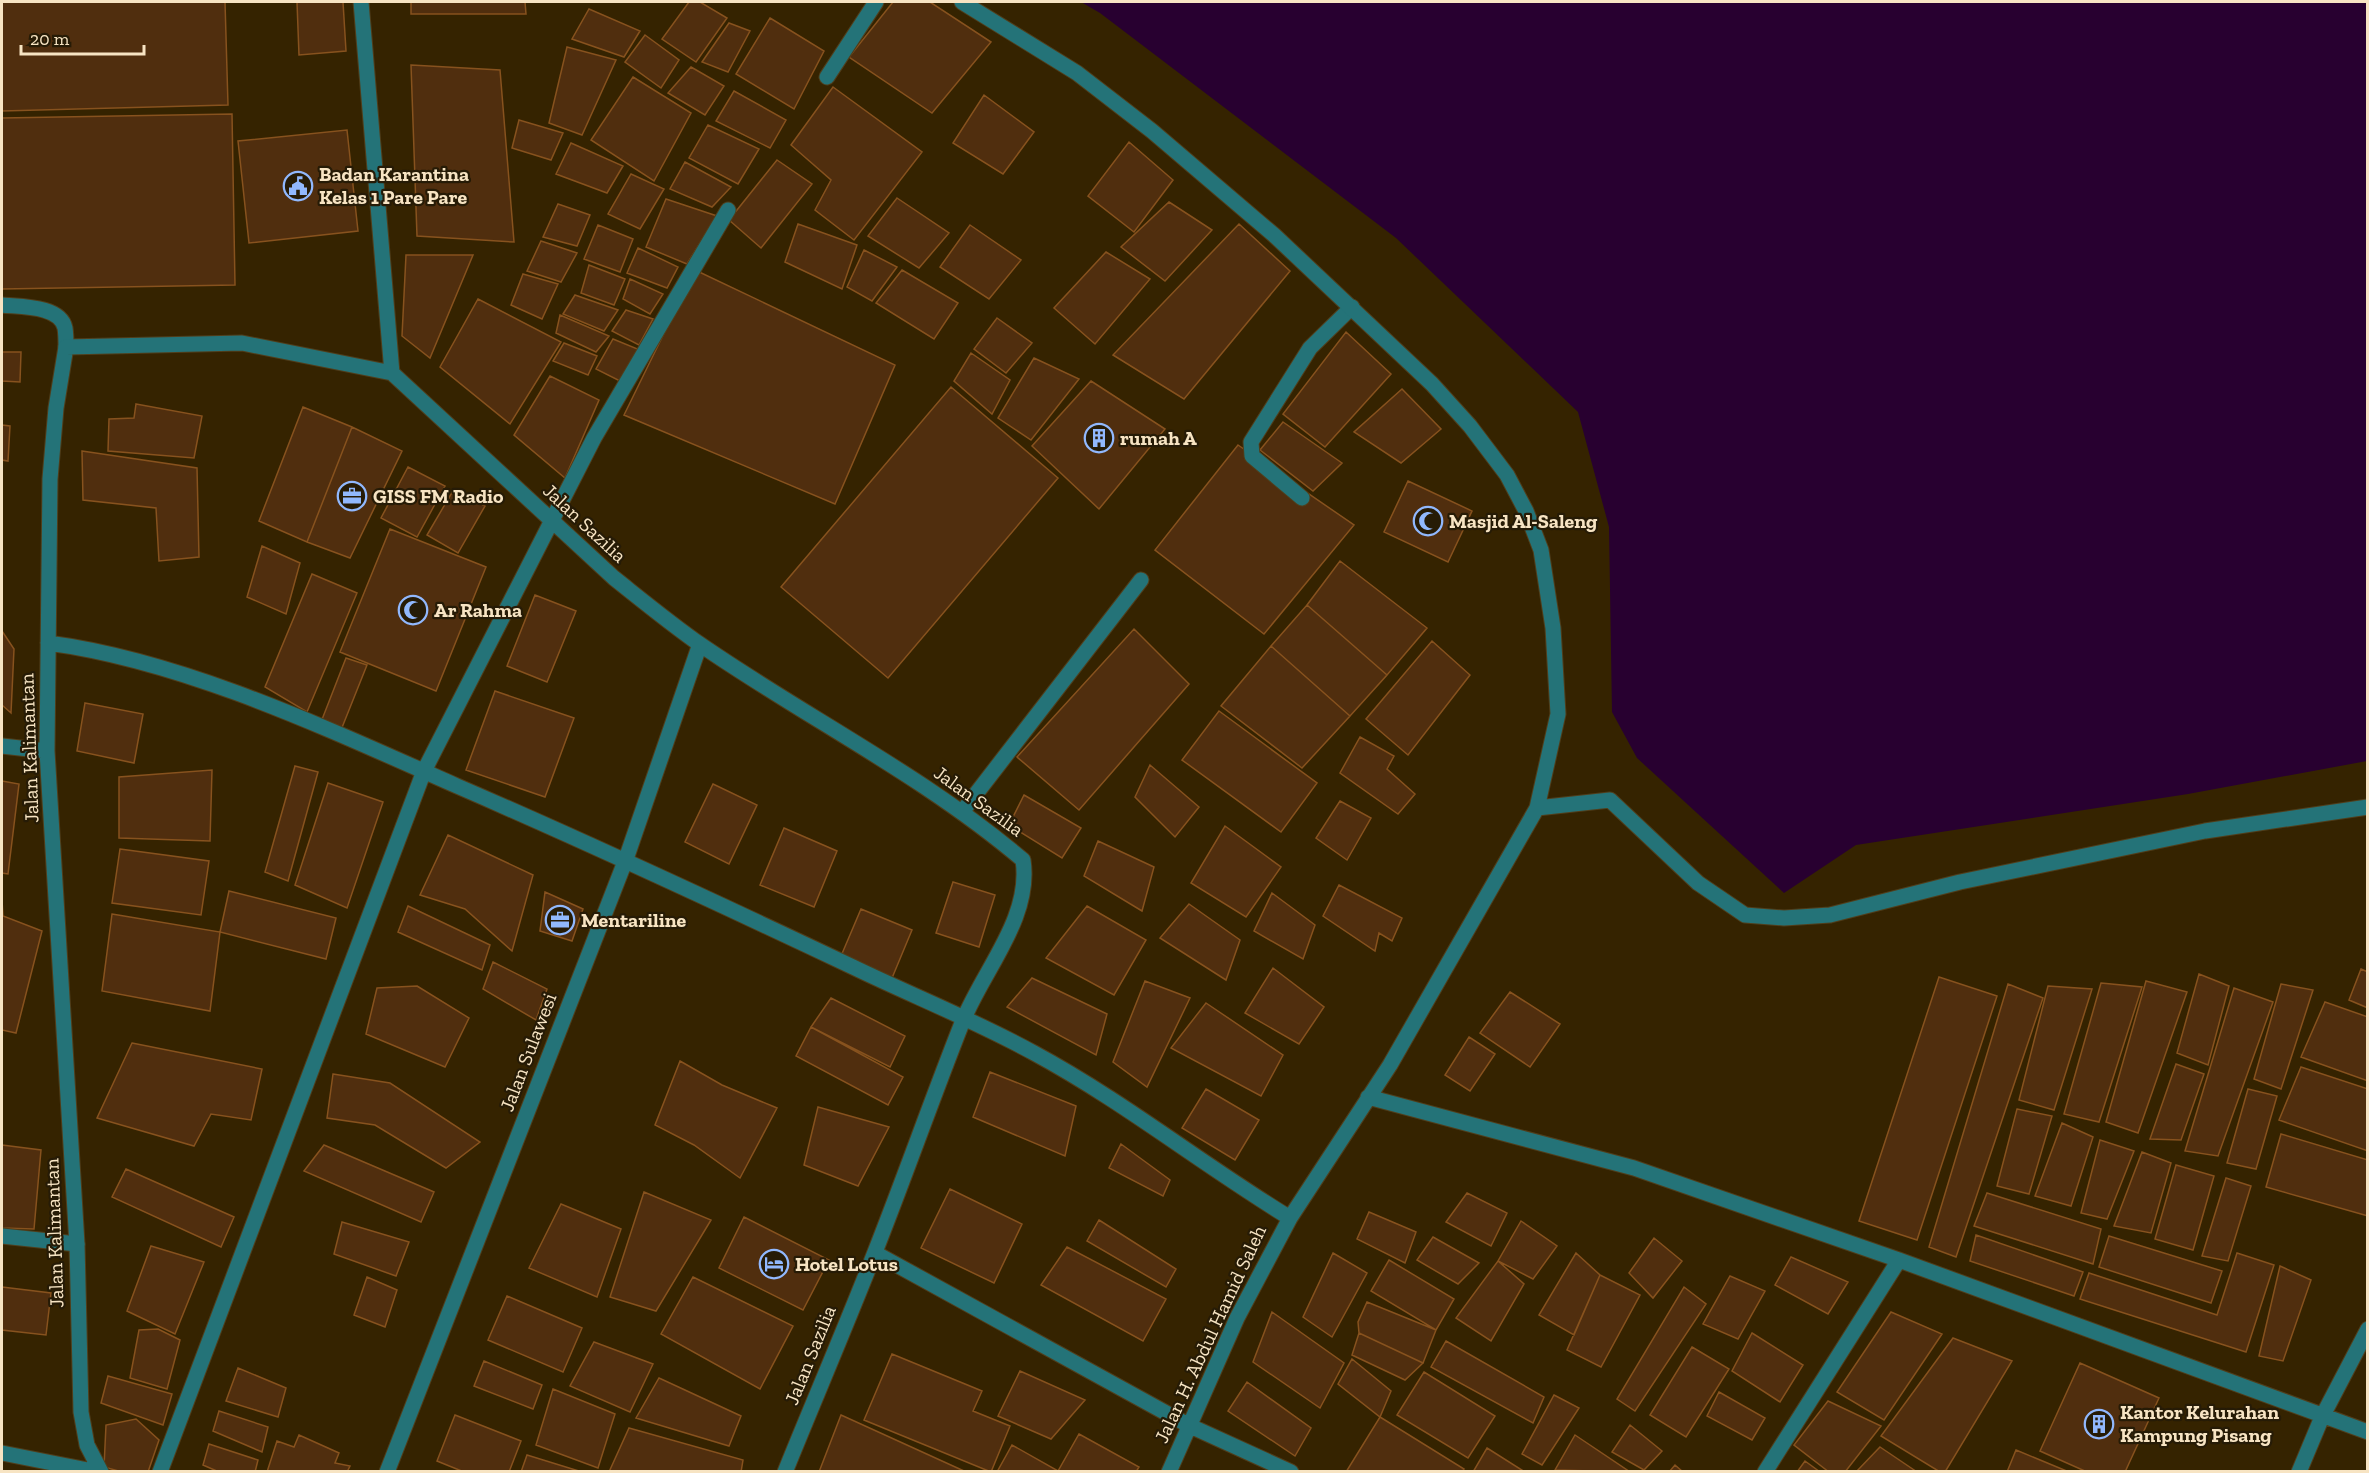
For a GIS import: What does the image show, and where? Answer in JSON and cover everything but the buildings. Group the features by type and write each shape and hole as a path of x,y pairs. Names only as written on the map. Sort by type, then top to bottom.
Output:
{"street":[{"path":"2,305 39,309 57,316 65,326 66,347 242,343 392,373 361,2"},
{"path":"827,77 876,2"},
{"name":"Jalan H. Abdul Hamid Saleh","path":"962,2 1077,73 1152,131 1217,185 1352,307 1432,384 1470,426 1507,475 1526,511 1541,550 1553,628 1558,714 1537,808 1390,1065 1290,1218 1237,1318 1169,1472"},
{"path":"160,1472 424,771 594,438 728,210"},
{"path":"1302,498 1252,456 1251,442 1310,348 1352,307"},
{"name":"Jalan Kalimantan","path":"66,347 56,408 50,479 47,751 77,1244 81,1412 87,1445 100,1472"},
{"name":"Jalan Sazilia","path":"392,373 614,578 700,644 962,812 1023,860 1026,878 1024,895 1015,919 964,1020 875,1253 785,1472"},
{"path":"962,812 1141,580"},
{"path":"48,643 91,648 156,666 254,700 626,859 696,895 1031,1051 1113,1099 1219,1174 1290,1218"},
{"name":"Jalan Sulawesi","path":"387,1472 626,859 700,644"},
{"path":"2,746 47,751"},
{"path":"1537,808 1610,800 1708,889 1745,915 1784,918 1830,915 1960,882 2205,831 2367,807"},
{"path":"1368,1097 1634,1168 1899,1260 2367,1432"},
{"path":"2,1236 77,1244"},
{"path":"875,1253 1188,1425 1291,1472"},
{"path":"1765,1472 1899,1260"},
{"path":"2299,1472 2322,1417 2367,1329"},
{"path":"2,1453 100,1472"}],"shaded area":[{"path":"1081,2 2367,2 2367,761 2188,794 1856,845 1784,893 1637,758 1612,712 1609,527 1578,412 1396,238 1100,13"}],"place":[{"name":"Badan Karantina Kelas 1 Pare Pare","path":"298,186"},
{"name":"rumah A","path":"1099,438"},
{"name":"GISS FM Radio","path":"352,496"},
{"name":"Masjid Al-Saleng","path":"1428,521"},
{"name":"Ar Rahma","path":"413,610"},
{"name":"Mentariline","path":"560,920"},
{"name":"Hotel Lotus","path":"774,1264"},
{"name":"Kantor Kelurahan Kampung Pisang","path":"2099,1424"}]}
